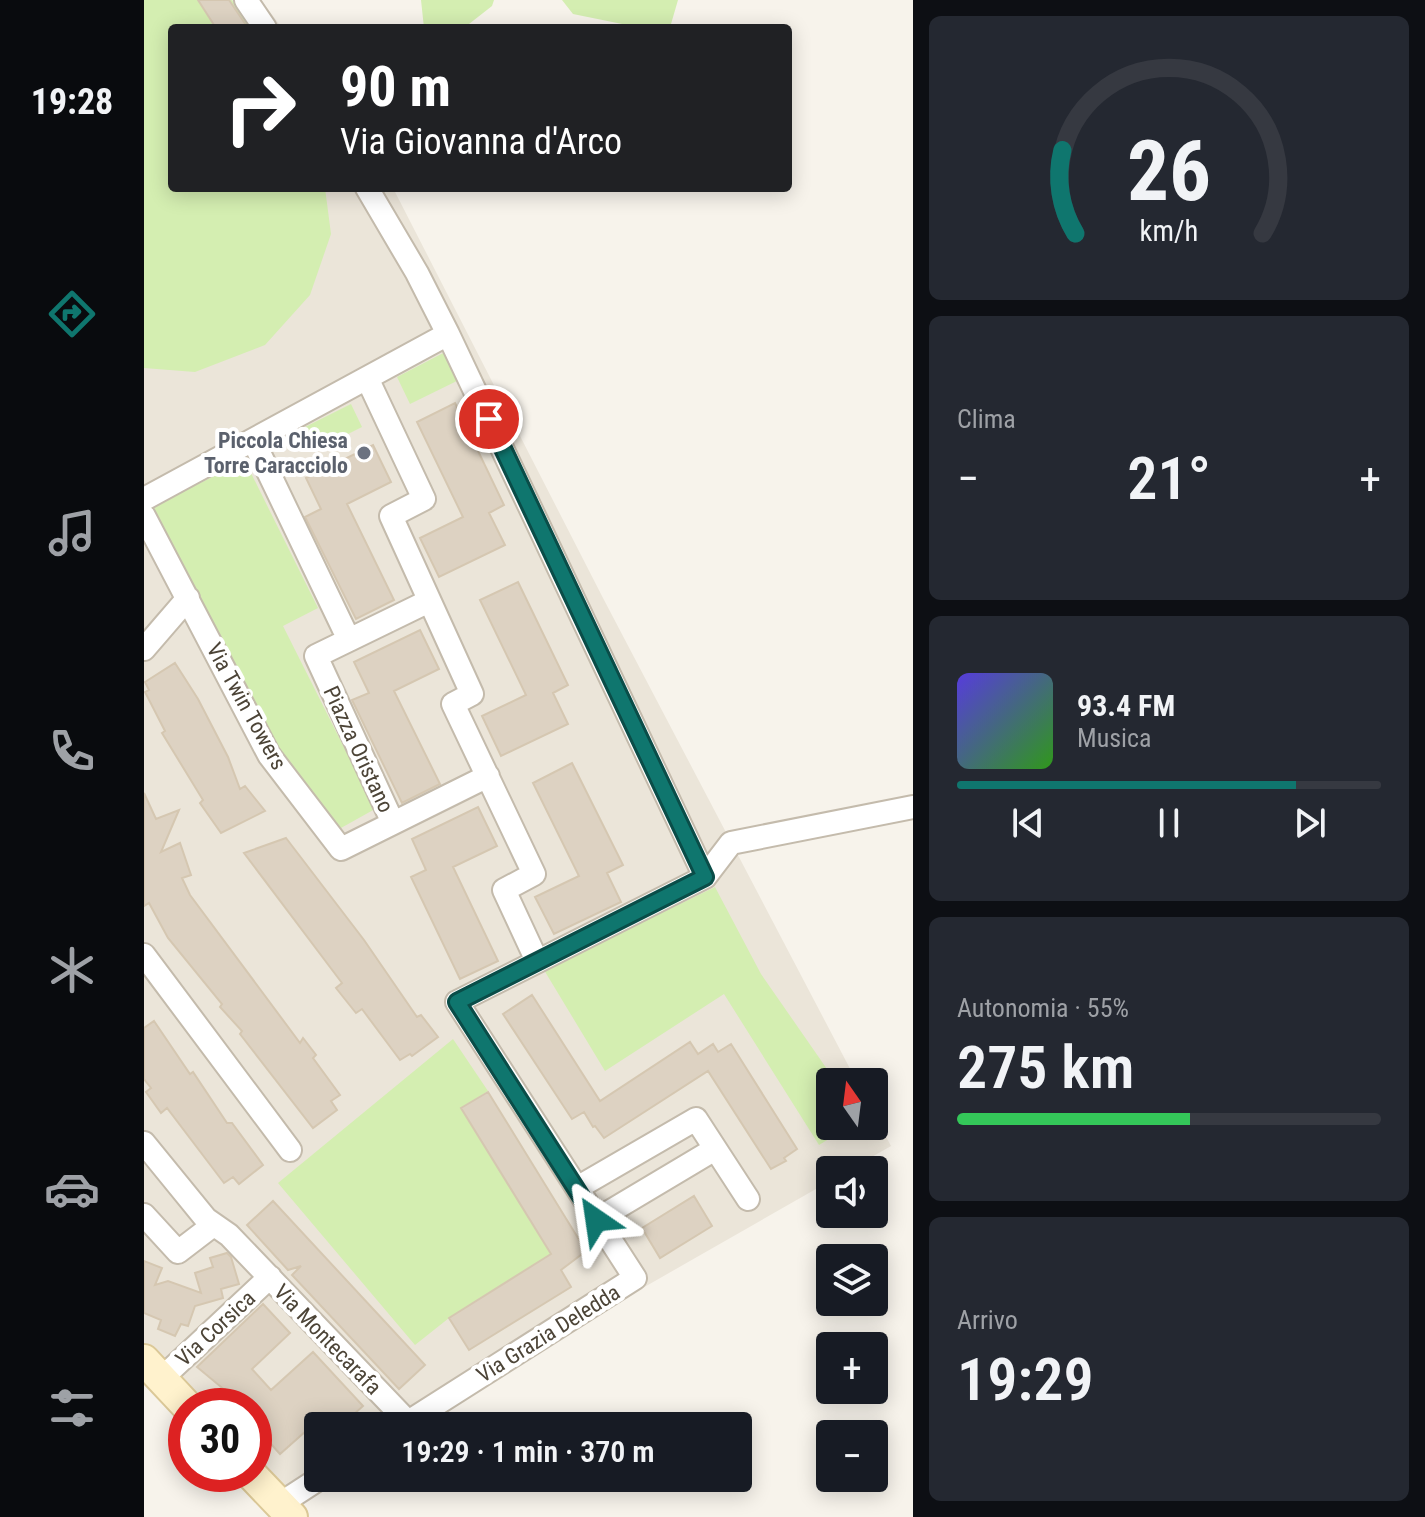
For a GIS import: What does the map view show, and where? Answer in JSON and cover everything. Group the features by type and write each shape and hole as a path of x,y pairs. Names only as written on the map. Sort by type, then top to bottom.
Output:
{"street":[{"path":"246,0 262,24"},
{"path":"369,192 417,273 448,334 705,877"},
{"path":"144,499 448,334"},
{"path":"367,378 424,499 391,516 472,694 453,704 534,874 504,890 537,961 705,877 731,843 913,807"},
{"path":"253,440 349,640"},
{"name":"Via Twin Towers","path":"144,516 269,755 341,849 393,823"},
{"path":"144,649 188,598"},
{"name":"Piazza Oristano","path":"429,601 316,656 393,823 488,776"},
{"path":"144,955 290,1150"},
{"name":"Via Grazia Deledda","path":"424,1412 635,1278 457,1002 537,961"},
{"path":"577,1188 696,1119 748,1199"},
{"name":"Via Montecarafa","path":"144,1143 212,1226 229,1235 394,1412"},
{"path":"596,1220 715,1149"},
{"path":"144,1215 178,1252 212,1226"},
{"name":"Via Corsica","path":"170,1388 153,1369 270,1277"},
{"path":"268,1492 286,1510 305,1492"}],"shaded area":[{"path":"144,0 261,0 279,24 168,24 168,192 395,192 603,598 850,1068 816,1068 816,1140 888,1140 891,1146 874,1156 816,1156 816,1189 426,1412 304,1412 304,1481 283,1494 272,1482 272,1388 184,1388 144,1345"}],"green space":[{"path":"144,0 232,0 248,24 168,24 168,192 326,192 331,234 310,295 265,345 195,372 144,368"},
{"path":"421,0 494,0 492,6 469,24 424,24"},
{"path":"562,0 678,0 671,24 622,24 573,14"},
{"path":"449,350 463,378 410,404 397,377"},
{"path":"351,404 362,427 314,451 303,428"},
{"path":"245,461 318,608 283,626 375,809 341,828 280,755 153,506"},
{"path":"715,887 761,974 826,1068 816,1068 816,1140 827,1140 819,1145 724,994 605,1071 544,970"},
{"path":"453,1039 488,1091 461,1108 551,1254 449,1318 415,1345 278,1183"}],"building":[{"path":"198,0 229,0 245,24 213,24"},
{"path":"455,403 504,505 489,513 505,545 439,577 420,538 463,517 417,422"},
{"path":"373,445 391,482 347,504 394,600 356,619 305,517 321,509 306,478"},
{"path":"518,582 568,685 553,693 568,724 501,756 482,716 526,695 480,600"},
{"path":"420,630 439,669 394,691 440,784 402,803 352,700 369,693 354,662"},
{"path":"175,663 228,757 240,789 245,786 265,811 221,833 200,803 203,800 162,733 165,731 145,692 149,690 145,682"},
{"path":"572,763 623,865 607,873 621,902 554,934 535,897 579,876 533,783"},
{"path":"144,793 156,819 179,810 161,852 180,843 191,875 182,878 190,895 300,1043 303,1038 316,1055 313,1058 340,1095 331,1101 337,1110 313,1128 240,1034 242,1031 220,1007 222,1004 168,938 149,903 144,906"},
{"path":"478,807 497,846 453,867 498,961 460,979 411,877 426,870 412,839"},
{"path":"286,838 364,940 417,1017 421,1015 438,1037 412,1056 410,1054 400,1060 362,1009 356,1013 336,988 342,983 244,853"},
{"path":"532,995 600,1101 690,1042 698,1054 713,1044 718,1052 731,1044 797,1149 784,1158 786,1161 771,1169 708,1071 604,1138 584,1112 572,1119 503,1014"},
{"path":"154,1021 227,1123 232,1123 263,1165 239,1184 233,1177 224,1183 167,1108 161,1113 146,1092 151,1088 144,1079 144,1028"},
{"path":"488,1092 586,1251 561,1270 571,1287 469,1350 449,1318 551,1254 461,1108"},
{"path":"694,1196 712,1226 660,1258 642,1228"},
{"path":"273,1201 425,1365 399,1389 292,1275 301,1266 288,1270 247,1225"},
{"path":"227,1253 239,1284 221,1289 223,1298 195,1306 188,1326 181,1324 175,1336 158,1329 161,1320 144,1313 144,1261 162,1268 155,1285 168,1281 201,1293 195,1273 213,1267 210,1258"},
{"path":"263,1304 290,1333 252,1369 269,1388 222,1388 197,1367"},
{"path":"313,1352 363,1406 356,1412 304,1412 304,1433 280,1454 272,1445 272,1389"}],"place":[{"name":"Piccola Chiesa Torre Caracciolo","path":"364,453"}],"route":[{"path":"489,419 705,877 457,1002 596,1220"}]}
